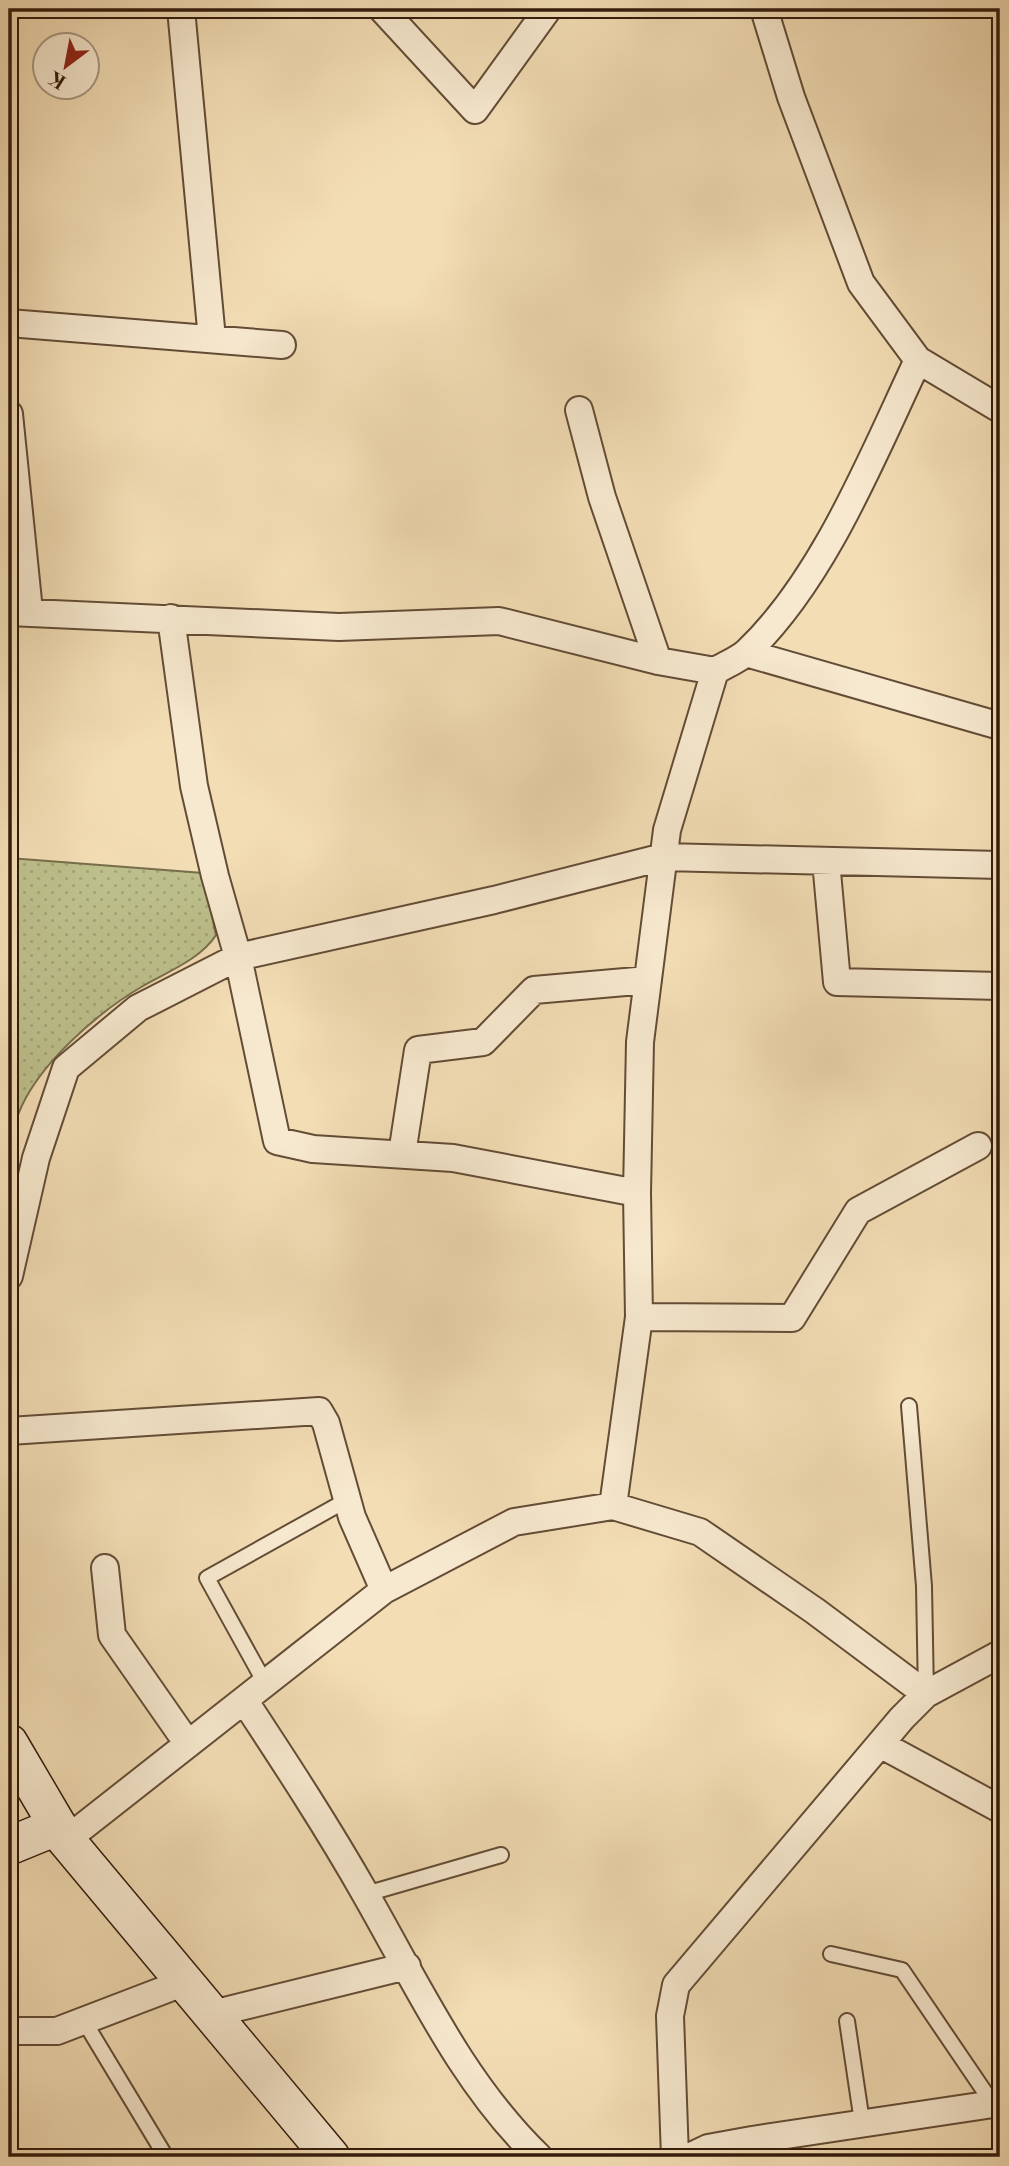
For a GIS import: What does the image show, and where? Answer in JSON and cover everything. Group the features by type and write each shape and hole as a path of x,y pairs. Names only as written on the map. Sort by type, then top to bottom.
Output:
{"street":[{"path":"181,9 212,339"},
{"path":"382,9 475,110 548,9"},
{"path":"764,9 791,97 861,282 918,360 1000,408"},
{"path":"9,323 282,345"},
{"path":"9,414 19,612 339,627 499,621 658,661 715,671 746,653 803,586 860,482 918,360"},
{"path":"579,410 602,497 658,661"},
{"path":"171,618 194,786 238,957 276,1141 313,1149 453,1158 637,1193"},
{"path":"746,653 1000,726"},
{"path":"614,1506 639,1317 637,1193 640,1042 667,830 715,671"},
{"path":"9,1276 36,1158 66,1068 138,1008 238,957 494,900 663,857 1000,865"},
{"path":"826,861 837,982 1000,986"},
{"path":"402,1154 418,1050 483,1042 534,990 648,980"},
{"path":"639,1317 792,1318 858,1211 978,1146"},
{"path":"9,1431 318,1411 326,1423 347,1500 384,1590"},
{"path":"9,1846 62,1833 188,1744 384,1590 514,1522 614,1506 700,1532 816,1611 926,1694"},
{"path":"105,1568 112,1635 188,1744"},
{"path":"675,2157 670,2016 676,1985 880,1744 926,1694 1000,1654"},
{"path":"244,1700 332,1836 467,2071 512,2131 539,2157"},
{"path":"9,1743 62,1833 331,2157"},
{"path":"880,1744 1000,1810"},
{"path":"212,2014 407,1966"},
{"path":"9,2031 57,2031 185,1982"},
{"path":"690,2157 708,2148 862,2122 998,2109"}],"lane":[{"path":"909,1406 924,1586 926,1694"},
{"path":"265,1683 206,1578 347,1500"},
{"path":"366,1894 501,1854"},
{"path":"831,1954 902,1970 998,2109"},
{"path":"83,2021 166,2157"},
{"path":"847,2021 862,2122"}],"green space":[{"path":"9,858 203,873 216,935 210,944 193,958 125,997 88,1025 39,1078 18,1115 9,1195"}]}
